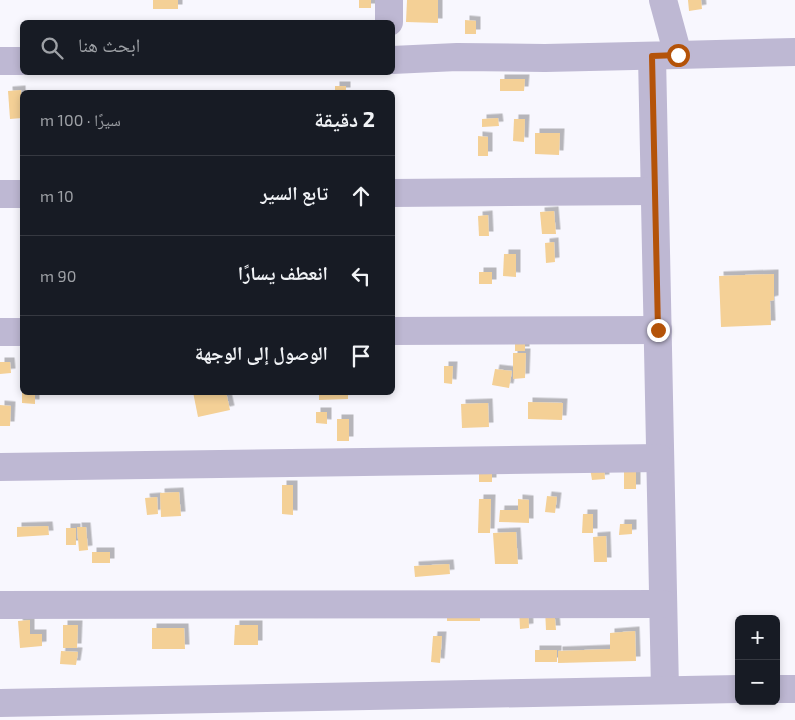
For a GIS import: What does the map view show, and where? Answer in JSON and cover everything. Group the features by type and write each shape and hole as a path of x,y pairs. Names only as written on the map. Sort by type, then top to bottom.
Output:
{"street":[{"path":"389,0 389,20"},
{"path":"663,0 665,56 654,191 665,690"},
{"path":"395,60 457,57 545,58 795,52"},
{"path":"0,60 20,60"},
{"path":"395,193 654,191"},
{"path":"0,194 20,194"},
{"path":"395,331 658,330"},
{"path":"0,332 20,332"},
{"path":"0,467 660,458"},
{"path":"0,606 663,604"},
{"path":"0,703 735,689"},
{"path":"780,689 795,689"}],"building":[{"path":"153,0 178,0 178,9 153,9"},
{"path":"359,0 371,0 371,8 359,8"},
{"path":"407,0 438,0 438,23 406,22"},
{"path":"688,0 701,0 702,9 689,11"},
{"path":"465,20 476,21 476,34 465,34"},
{"path":"500,79 525,79 524,91 500,91"},
{"path":"335,86 346,86 346,90 335,90"},
{"path":"20,90 20,118 10,119 8,91"},
{"path":"498,118 499,126 482,127 482,119"},
{"path":"514,119 525,119 524,142 513,141"},
{"path":"535,133 560,133 559,155 535,154"},
{"path":"478,136 488,137 488,156 478,156"},
{"path":"554,211 556,234 542,234 540,212"},
{"path":"488,215 489,236 479,236 478,216"},
{"path":"554,242 555,262 546,263 545,243"},
{"path":"504,254 516,254 516,277 503,276"},
{"path":"479,272 492,272 492,284 479,284"},
{"path":"774,274 774,300 770,301 771,325 721,327 719,276"},
{"path":"515,337 525,337 525,351 515,351"},
{"path":"513,353 526,353 525,378 513,379"},
{"path":"0,362 10,362 11,373 0,374"},
{"path":"444,366 453,366 452,384 444,383"},
{"path":"495,369 512,371 509,388 492,385"},
{"path":"22,395 35,395 35,404 22,403"},
{"path":"194,395 227,395 230,410 198,417"},
{"path":"319,395 348,395 348,399 319,400"},
{"path":"528,402 563,403 562,420 528,419"},
{"path":"488,403 489,427 462,428 461,404"},
{"path":"0,405 11,406 10,426 0,426"},
{"path":"316,412 327,412 327,424 316,423"},
{"path":"337,419 349,419 349,441 337,441"},
{"path":"604,466 605,479 592,480 590,468"},
{"path":"624,470 636,470 636,489 624,489"},
{"path":"479,471 492,471 492,482 479,482"},
{"path":"282,485 293,485 293,515 282,514"},
{"path":"179,492 181,516 161,517 160,493"},
{"path":"547,496 557,497 555,513 545,512"},
{"path":"157,497 158,514 147,515 145,498"},
{"path":"479,499 491,499 490,533 478,533"},
{"path":"518,499 529,500 529,523 499,522 500,510 518,510"},
{"path":"583,514 593,514 593,533 582,533"},
{"path":"620,524 632,524 632,534 619,535"},
{"path":"48,526 49,535 17,537 17,527"},
{"path":"77,527 86,527 88,550 79,551"},
{"path":"66,528 76,528 76,545 66,545"},
{"path":"516,532 518,564 495,564 493,533"},
{"path":"606,536 607,562 594,562 593,537"},
{"path":"92,552 110,552 110,563 92,563"},
{"path":"449,564 450,574 415,577 414,566"},
{"path":"447,606 480,606 480,621 447,621"},
{"path":"528,606 529,628 520,629 519,607"},
{"path":"554,608 556,630 546,630 545,609"},
{"path":"30,620 30,634 42,634 42,646 20,648 18,621"},
{"path":"63,625 78,625 77,648 63,648"},
{"path":"235,625 258,625 258,645 234,645"},
{"path":"152,628 184,628 185,649 152,649"},
{"path":"635,631 636,661 558,663 558,651 610,649 610,633"},
{"path":"433,636 442,636 440,663 431,662"},
{"path":"535,650 557,650 557,662 535,662"},
{"path":"61,651 78,652 76,665 60,664"}],"route":[{"path":"658,330 652,56 678,55"}]}
